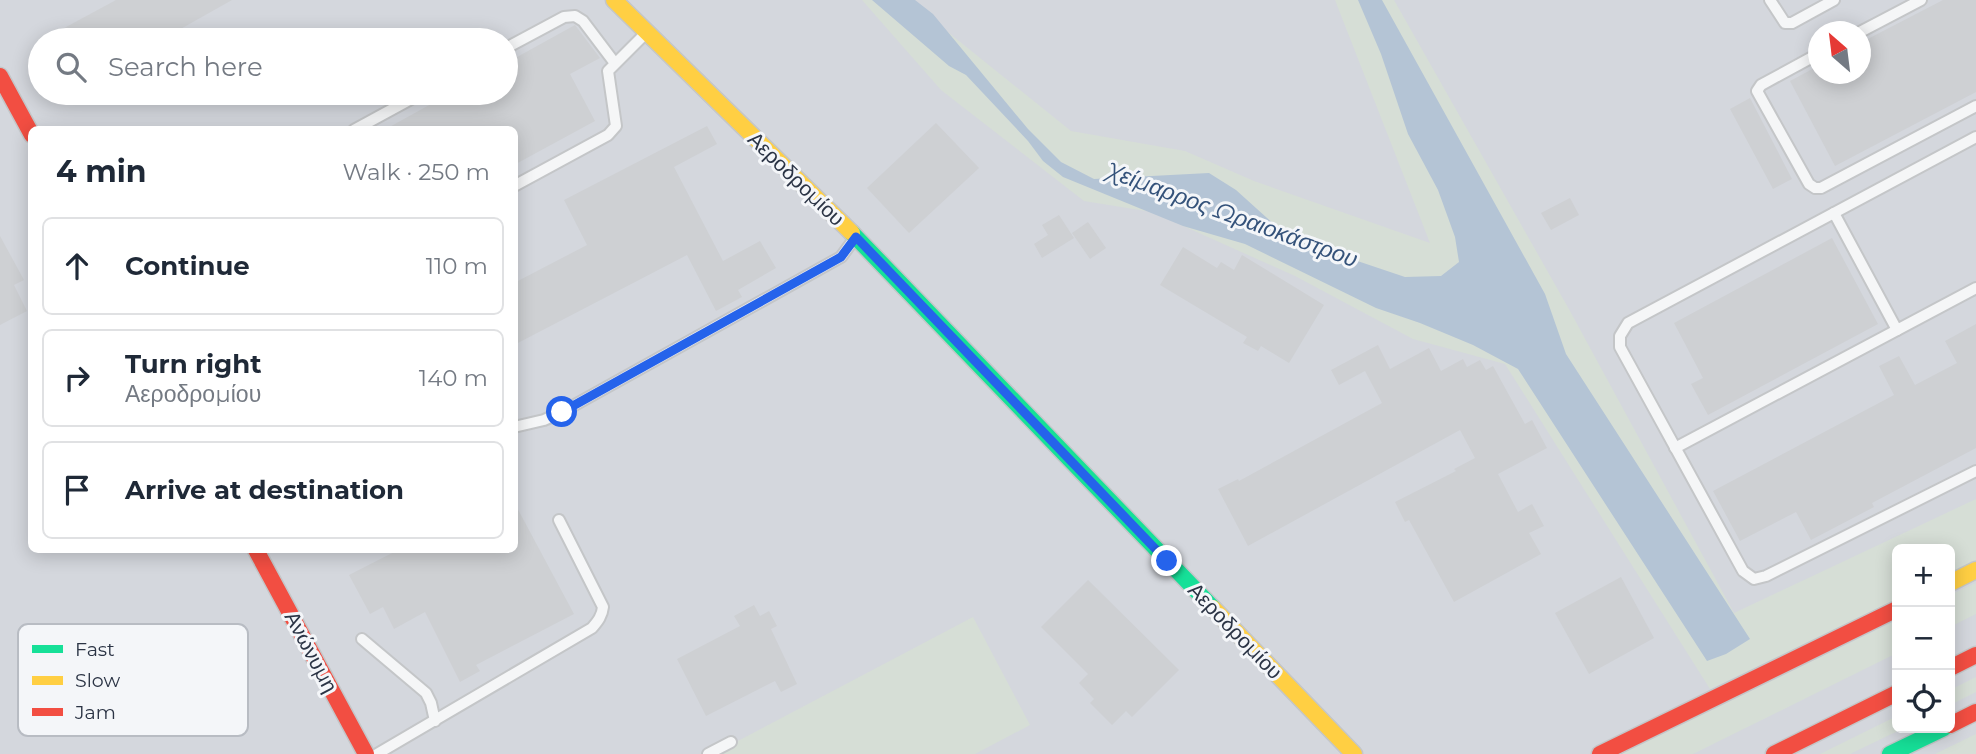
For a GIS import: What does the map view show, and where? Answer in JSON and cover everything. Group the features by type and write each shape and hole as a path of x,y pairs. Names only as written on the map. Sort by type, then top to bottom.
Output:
{"main road":[{"name":"Αεροδρομίου","path":"614,0 856,237 1354,754"},
{"path":"0,76 28,128"},
{"name":"Ανώνυμη","path":"258,553 366,754"},
{"path":"1955,580 1976,570"},
{"path":"1600,754 1892,611"},
{"path":"1955,665 1976,655"},
{"path":"1774,754 1892,695"},
{"path":"1955,722 1976,712"},
{"path":"1890,754 1934,733"}],"lane":[{"path":"1770,0 1786,23 1792,23 1834,0"},
{"path":"1871,26 1921,0"},
{"path":"518,41 564,16 575,16 583,21 614,62"},
{"path":"518,184 608,135 616,126 608,71 614,62 646,33"},
{"path":"1808,59 1761,85 1757,91 1809,184 1815,188 1821,188 1976,106"},
{"path":"361,126 400,105"},
{"path":"1976,137 1628,323 1620,335 1620,347 1675,448 1743,571 1754,579 1766,576 1976,471"},
{"path":"1834,213 1897,330"},
{"path":"518,425 544,420 562,412 829,264 846,253 856,237"},
{"path":"1675,448 1976,288"},
{"path":"377,754 592,628 602,614 603,607 559,520"},
{"path":"362,639 426,693 435,721"},
{"path":"708,754 731,742"}],"shaded area":[{"path":"0,0 1976,0 1976,754 0,754"},
{"path":"862,0 908,0 1071,131 1185,151 1254,181 1430,243 1335,0 1394,0 1570,311 1734,613 1976,499 1976,562 1955,572 1955,544 1892,544 1892,602 1710,689 1505,364 1413,339 1295,276 1152,212 1084,201 941,90"},
{"path":"1976,583 1976,614 1955,624 1955,607 1955,593"},
{"path":"973,617 1030,725 975,754 713,754"},
{"path":"1892,622 1892,655 1693,754 1621,754"},
{"path":"1976,677 1976,692 1955,702 1955,688"},
{"path":"1892,718 1894,733 1850,754 1820,754"},
{"path":"1976,734 1976,754 1935,754"}],"water":[{"name":"Χείμαρρος Ωραιοκάστρου","path":"872,0 915,0 933,14 1028,129 1061,162 1094,179 1209,173 1236,190 1289,238 1405,277 1441,276 1459,262 1455,237 1438,190 1408,134 1381,54 1358,0 1382,0 1545,294 1566,354 1750,639 1726,654 1707,661 1518,369 1473,345 1376,308 1245,244 1183,226 1063,177 1043,161 1028,141 966,75 949,66"}],"building":[{"path":"116,0 232,0 182,28 64,28"},
{"path":"1943,0 1976,0 1976,92 1835,166 1790,81 1808,71 1808,84 1871,84 1871,37"},
{"path":"575,25 600,58 570,74 595,121 518,163 518,126 391,126 429,105 518,105 518,56"},
{"path":"1750,98 1792,179 1773,189 1730,109"},
{"path":"936,123 979,168 909,233 867,188"},
{"path":"707,126 717,144 674,167 723,261 760,241 776,268 738,290 742,297 716,311 687,255 518,343 518,281 587,245 564,200"},
{"path":"1570,198 1579,215 1551,230 1541,213"},
{"path":"1059,215 1074,238 1042,258 1034,244 1048,235 1042,225"},
{"path":"1088,222 1106,248 1090,259 1072,233"},
{"path":"0,236 24,280 14,285 27,311 0,325"},
{"path":"1832,238 1878,324 1708,415 1691,384 1703,378 1674,323"},
{"path":"1183,247 1217,268 1221,262 1234,270 1242,255 1324,305 1289,363 1261,346 1258,351 1243,343 1247,337 1160,285"},
{"path":"1976,324 1976,448 1872,503 1874,507 1811,540 1796,512 1740,541 1713,491 1894,395 1879,366 1899,356 1915,385 1957,363 1945,341"},
{"path":"1378,345 1390,369 1429,348 1441,371 1463,359 1467,367 1480,360 1486,370 1493,366 1525,424 1532,420 1547,448 1498,474 1518,512 1532,504 1544,526 1529,533 1541,554 1454,602 1409,520 1405,522 1395,502 1456,471 1454,469 1475,458 1460,430 1248,546 1218,489 1238,479 1239,481 1382,403 1365,371 1339,385 1331,370"},
{"path":"518,509 574,614 476,665 480,671 460,682 425,612 394,629 383,607 370,614 349,575 392,553 518,553"},
{"path":"1621,577 1654,638 1589,674 1555,613"},
{"path":"1088,580 1179,670 1132,717 1126,711 1112,725 1090,703 1094,699 1079,683 1088,674 1041,627"},
{"path":"754,605 760,616 769,611 777,626 771,629 797,684 781,692 775,681 706,716 677,659 740,626 734,616"}],"traffic: fast":[{"path":"852,233 1213,608"},
{"path":"1890,754 1934,733"}],"traffic: slow":[{"path":"614,0 852,233"},
{"path":"1955,580 1976,570"},
{"path":"1213,608 1354,754"}],"traffic: jam":[{"path":"0,76 28,128"},
{"path":"258,553 366,754"},
{"path":"1600,754 1892,611"},
{"path":"1955,666 1976,655"},
{"path":"1774,754 1892,695"},
{"path":"1955,722 1976,712"}],"route":[{"path":"562,412 841,257 856,237 1167,561"}]}
